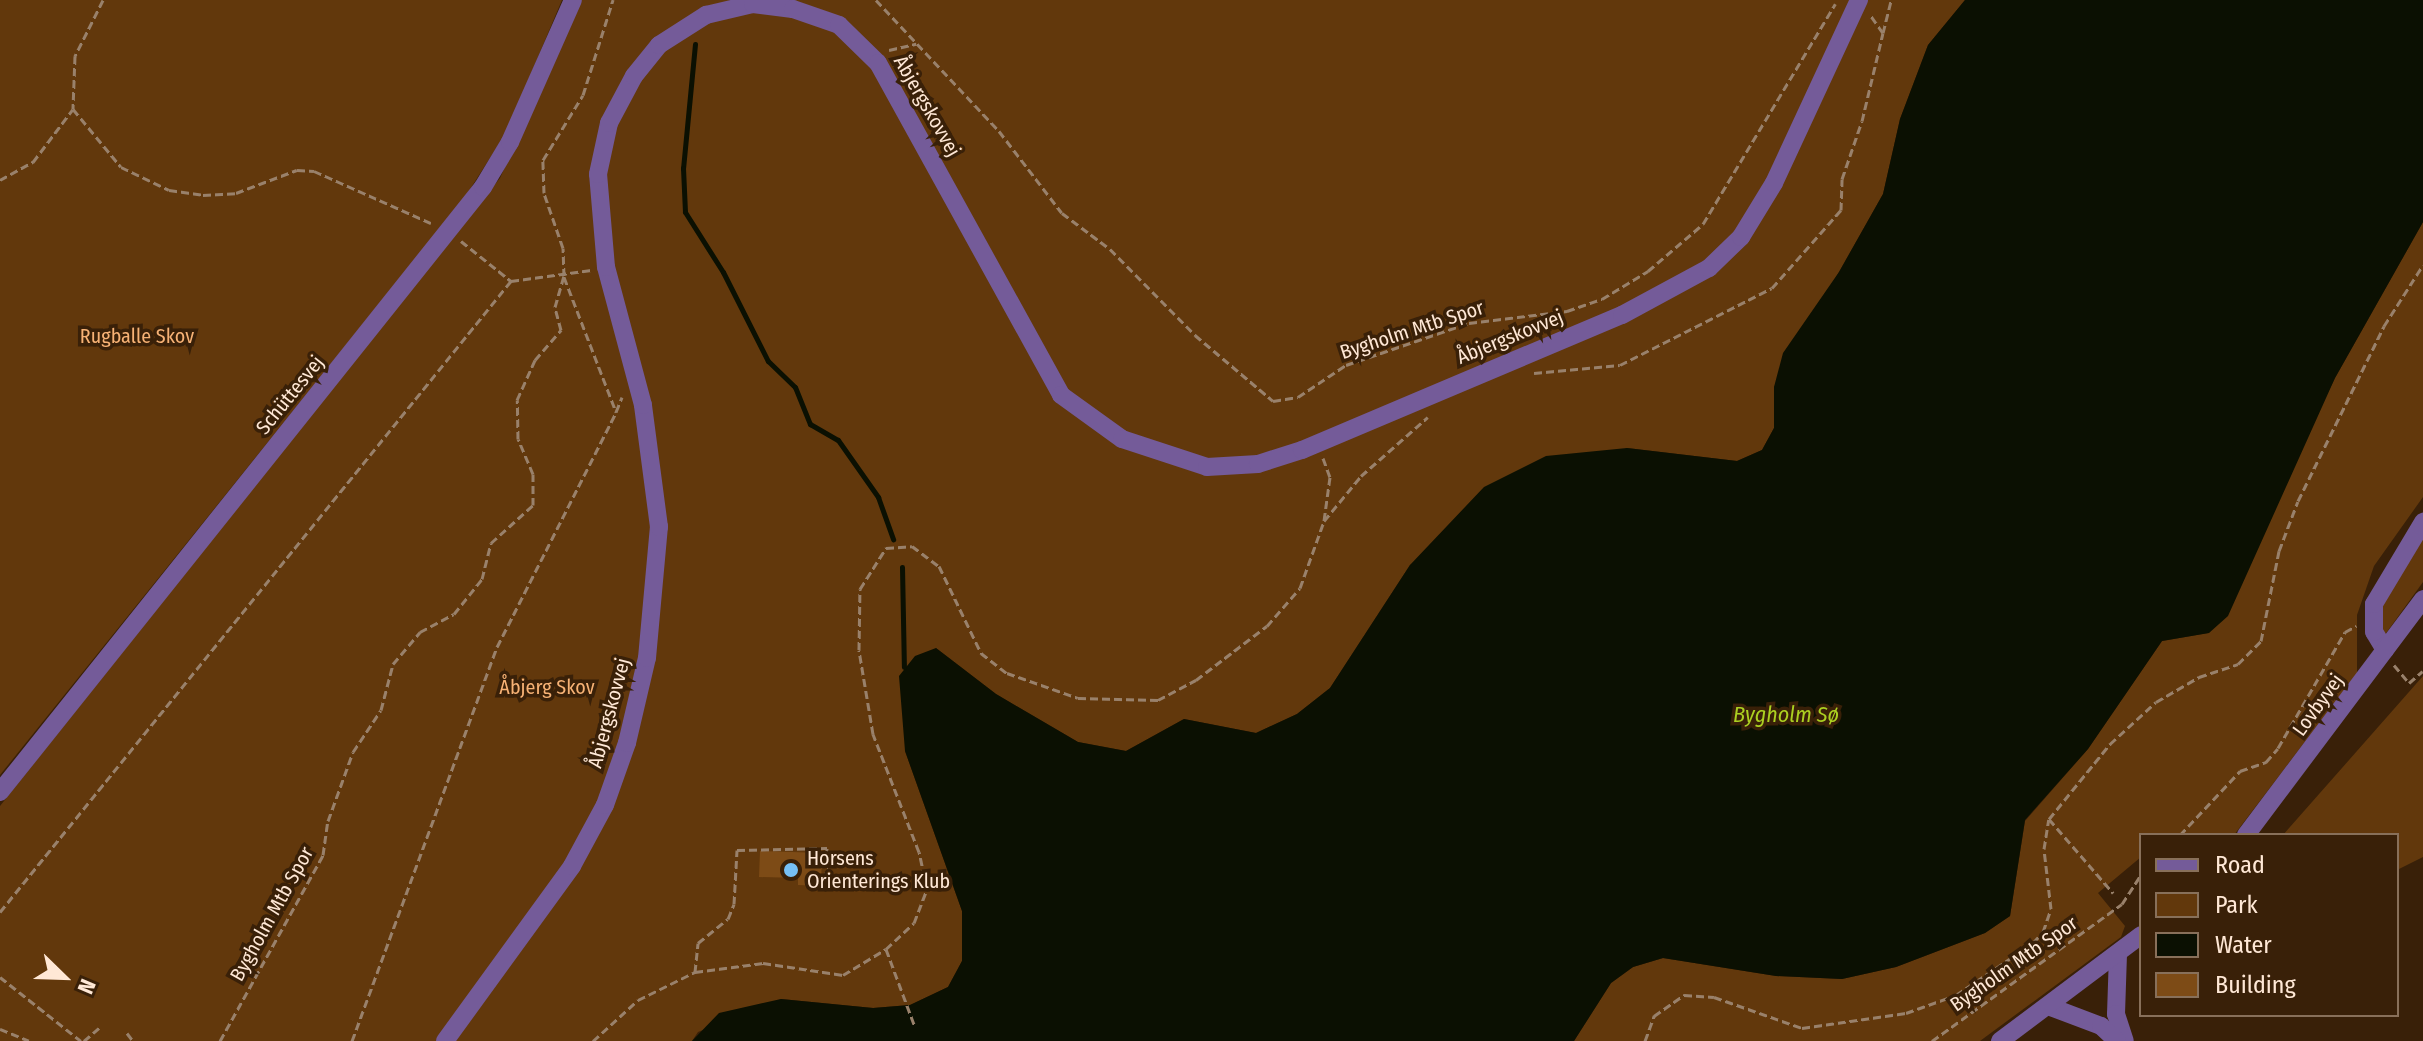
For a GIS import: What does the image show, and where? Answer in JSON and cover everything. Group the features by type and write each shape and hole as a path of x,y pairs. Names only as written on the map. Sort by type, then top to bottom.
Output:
{"street":[{"name":"Schüttesvej","path":"0,792 448,231 510,142 573,0"},
{"name":"Åbjergskovvej","path":"445,1041 572,866 605,805 627,743 647,658 659,527 634,371 606,267 598,174 609,123 634,76 659,45 706,15 753,4 793,9 839,25 870,55 960,207 1040,364 1075,410 1122,439 1207,467 1258,464 1317,443 1622,315 1709,268 1741,237 1774,183 1859,0"},
{"path":"2382,646 2373,619 2379,590 2423,522"},
{"name":"Lovbyvej","path":"2247,833 2382,646 2423,599"},
{"path":"2000,1041 2139,937"},
{"path":"2118,954 2116,1014 2125,1041"},
{"path":"2048,1006 2101,1026 2117,1041"}],"path":[{"path":"0,180 33,162 73,109 75,56 103,0"},
{"name":"Bygholm Mtb Spor","path":"220,1041 323,855 328,821 348,765 367,725 381,710 393,664 420,632 454,614 482,579 491,543 533,505 535,484 518,439 517,400 535,360 561,330 555,307 564,276 563,248 544,193 543,160 583,95 613,0"},
{"name":"Bygholm Mtb Spor","path":"876,0 999,131 1062,213 1110,249 1195,335 1273,401 1298,397 1346,365 1469,323 1567,311 1602,299 1648,271 1703,224 1837,0"},
{"path":"1883,33 1891,0"},
{"path":"870,55 916,44"},
{"path":"73,109 121,167 169,190 236,193 297,170 314,171 448,231 511,281 564,276 606,267"},
{"path":"1645,1041 1654,1016 1684,995 1714,997 1802,1028 1906,1013 1956,995 2033,943 2049,921 2044,849 2049,819 2110,744 2156,702 2199,677 2238,664 2261,641 2279,551 2298,501 2384,326 2423,265"},
{"path":"564,276 616,412"},
{"path":"0,912 511,281"},
{"path":"352,1041 497,647 634,371"},
{"path":"1317,443 1330,477 1324,521"},
{"path":"593,1041 638,1000 695,972 763,963 843,975 886,949 914,923 927,889 919,852 873,734 859,650 860,589 886,548 912,546 939,566 981,653 992,664 1049,690 1099,701 1158,700 1196,680 1267,626 1300,588"},
{"path":"2182,833 2240,771 2266,762 2278,748 2345,632 2355,626 2382,646 2404,682 2414,681 2423,671"},
{"path":"2049,819 2113,893"},
{"path":"695,972 698,943 728,919 734,904 737,850 827,848 826,879"},
{"name":"Bygholm Mtb Spor","path":"1932,1041 2122,904 2139,878"},
{"path":"886,949 915,1027"},
{"path":"0,977 83,1041 99,1028"},
{"path":"0,1029 29,1041"},
{"path":"127,1033 133,1041"}],"green space":[{"name":"Rugballe Skov","path":"0,0 562,0 506,133 465,197 0,775"},
{"name":"Åbjerg Skov","path":"581,0 1965,0 1928,45 1900,119 1883,194 1774,387 1774,428 1762,450 1737,461 1627,448 1410,565 1330,688 1297,714 1256,733 1184,719 1126,751 1078,742 996,694 936,648 905,751 962,911 962,961 948,987 910,1005 873,1008 781,999 698,1032 692,1041 0,1041 0,806 500,178"},
{"path":"2423,222 2423,497 2374,566 2357,615 2357,673 2236,833 2139,833 2139,859 2098,893 2125,926 2121,937 1980,1041 1574,1041 1611,983 1633,967 1663,958 1776,976 1842,979 1896,967 1985,933 2010,916 2025,821 2088,749 2162,641 2208,633 2335,378"},
{"path":"2423,530 2423,582 2384,636 2377,620 2382,593"},
{"path":"2423,676 2423,857 2399,869 2399,833 2285,833"}],"water":[{"name":"Bygholm Sø","path":"1965,0 2423,0 2423,222 2335,378 2228,616 2209,633 2162,641 2088,749 2025,820 2010,916 1985,933 1896,967 1842,979 1776,976 1663,958 1633,967 1611,983 1574,1041 692,1041 719,1013 781,999 873,1008 910,1005 948,987 962,961 962,911 905,751 899,676 915,656 936,648 996,694 1078,742 1126,751 1184,719 1256,733 1297,714 1330,688 1410,565 1484,487 1546,456 1627,448 1737,461 1762,450 1774,428 1774,387 1783,353 1839,272 1883,194 1900,119 1928,45"}],"building":[{"name":"Horsens Orienterings Klub","path":"760,851 822,853 821,886 798,885 798,878 759,877"}],"waterway":[{"path":"695,44 683,168 685,212 723,272 768,361 795,387 810,424 838,440 878,497 893,539"},
{"path":"902,567 904,667"}],"place":[{"name":"Horsens Orienterings Klub","path":"791,870"}]}
